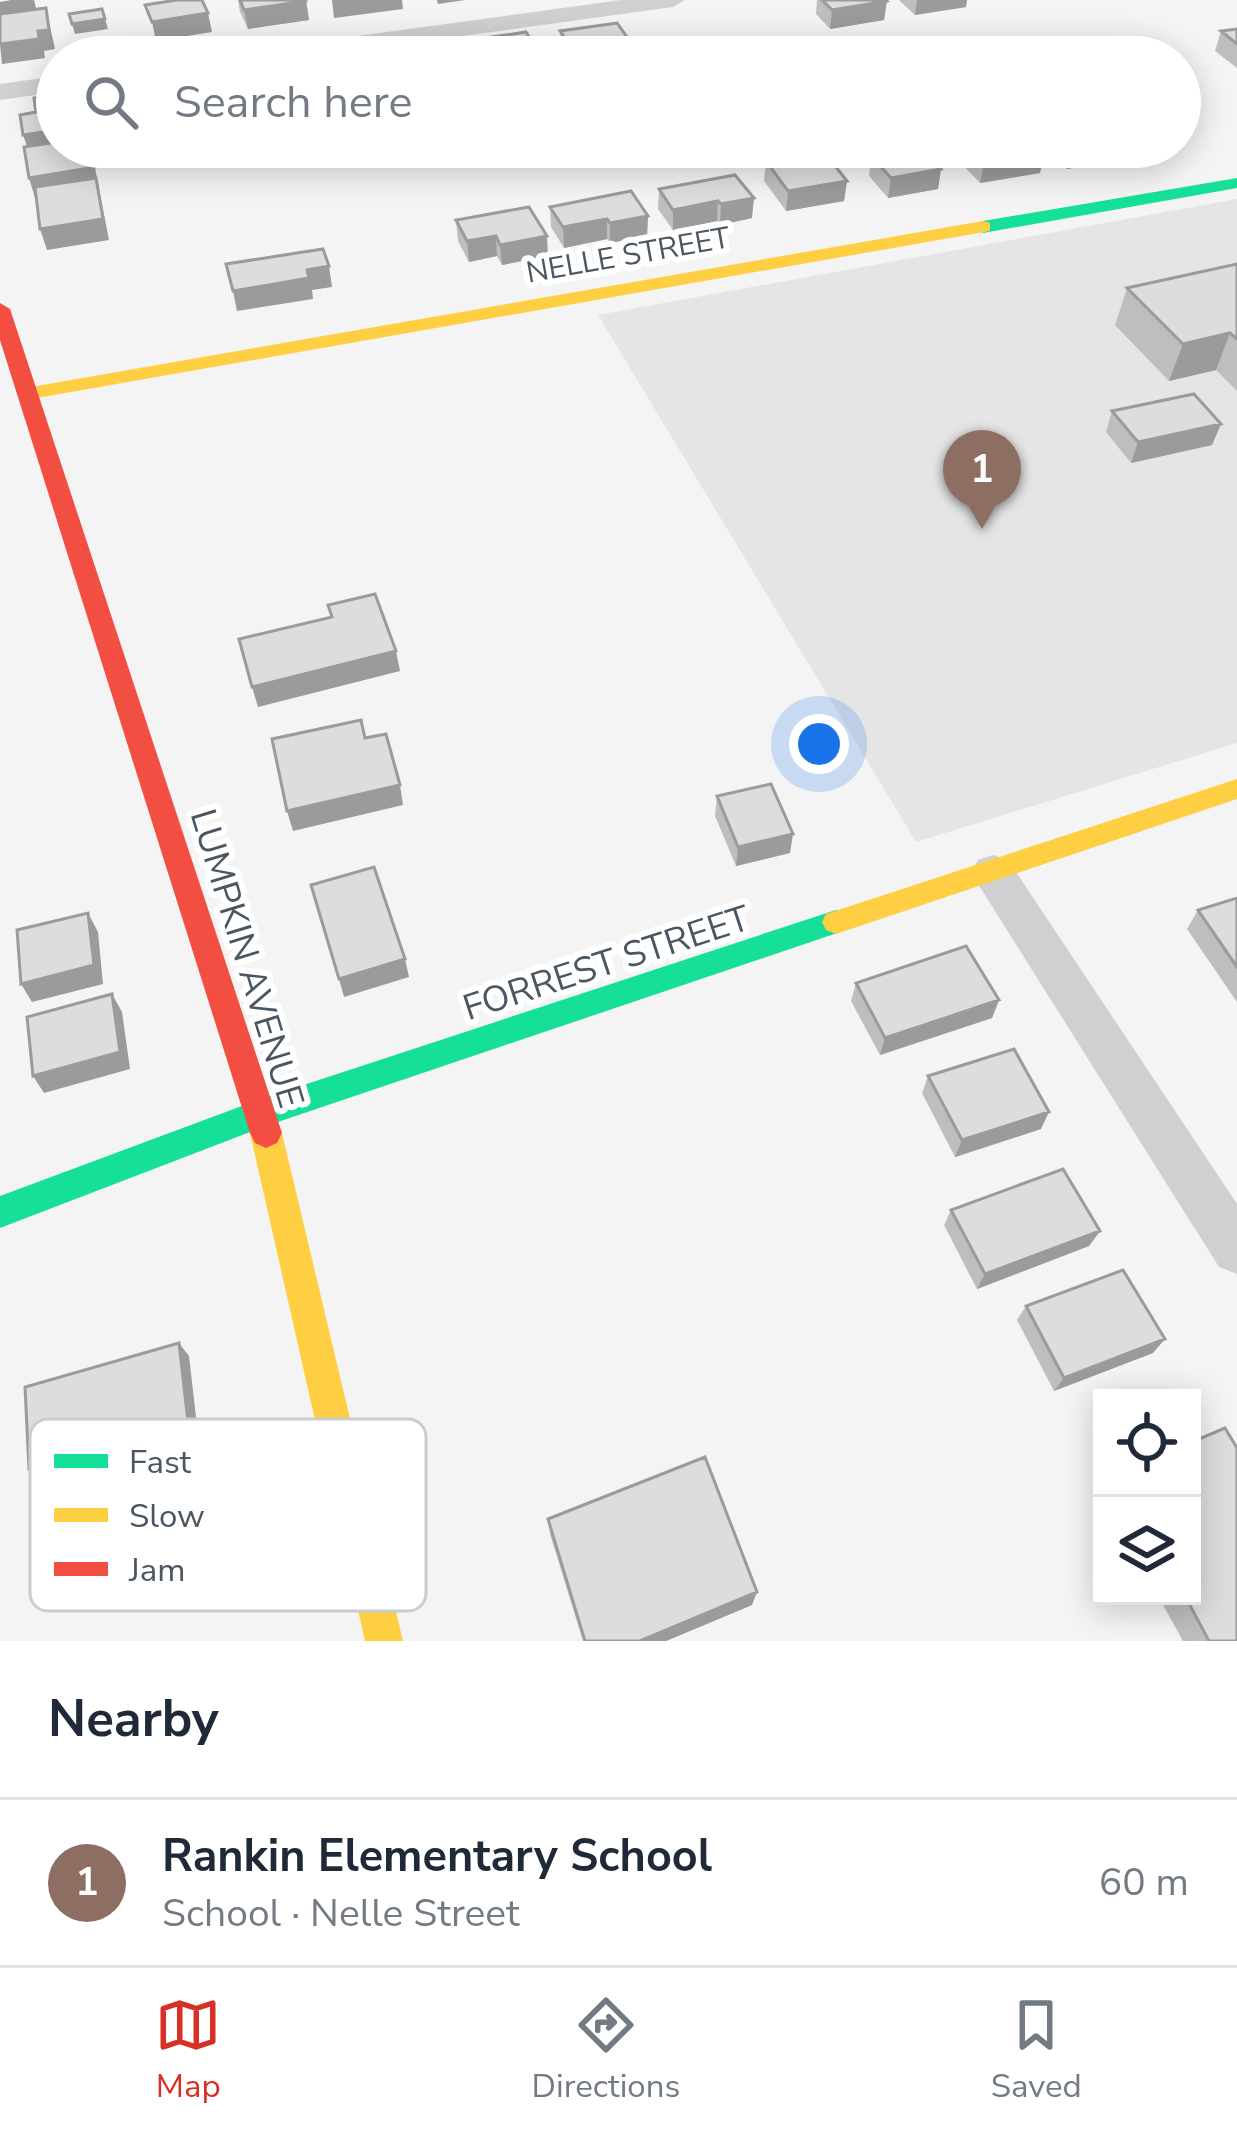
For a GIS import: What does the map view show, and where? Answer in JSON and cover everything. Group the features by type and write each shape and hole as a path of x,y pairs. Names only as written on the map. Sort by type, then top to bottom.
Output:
{"street":[{"path":"409,36 674,0"},
{"path":"0,92 36,87"},
{"name":"NELLE STREET","path":"31,393 1237,183"},
{"name":"LUMPKIN AVENUE","path":"0,308 261,1113 332,1419"},
{"name":"FORREST STREET","path":"0,1212 261,1113 1237,789"},
{"path":"993,872 1237,1250"},
{"name":"LUMPKIN AVENUE","path":"377,1611 384,1641"}],"shaded area":[{"path":"1237,199 1237,743 916,842 598,315"}],"building":[{"path":"202,0 208,13 152,22 145,5"},
{"path":"240,0 306,0 306,1 244,10"},
{"path":"822,0 886,0 887,1 832,10"},
{"path":"46,8 49,30 38,31 36,39 0,44 0,14"},
{"path":"102,9 105,19 72,24 69,14"},
{"path":"617,23 626,36 564,36 560,31"},
{"path":"1237,29 1237,44 1221,31"},
{"path":"36,112 36,133 23,135 20,115"},
{"path":"36,145 36,168 89,168 29,178 24,147"},
{"path":"771,168 837,168 847,181 788,191"},
{"path":"882,168 941,169 891,178"},
{"path":"735,175 754,198 673,210 659,189"},
{"path":"96,178 103,219 40,229 35,187"},
{"path":"631,191 648,216 563,227 550,207"},
{"path":"529,207 547,236 500,245 496,236 467,241 456,220"},
{"path":"323,249 329,266 307,270 309,278 233,291 226,264"},
{"path":"1237,264 1237,339 1230,333 1183,344 1127,288"},
{"path":"1194,394 1221,424 1138,442 1112,411"},
{"path":"375,594 396,651 252,687 239,639 332,617 328,605"},
{"path":"361,720 365,738 386,734 400,785 287,811 272,739"},
{"path":"771,784 793,834 738,847 717,796"},
{"path":"374,867 405,959 339,979 311,885"},
{"path":"1237,898 1237,967 1198,910"},
{"path":"88,913 94,965 21,984 17,930"},
{"path":"966,946 999,1000 885,1038 856,983"},
{"path":"112,994 120,1052 33,1076 27,1017"},
{"path":"1014,1049 1049,1112 962,1140 928,1076"},
{"path":"1063,1169 1100,1231 985,1274 951,1210"},
{"path":"1123,1270 1165,1339 1064,1378 1026,1306"},
{"path":"179,1343 188,1419 30,1419 29,1469 25,1387"},
{"path":"1225,1428 1237,1448 1237,1641 1209,1641 1190,1605 1201,1605 1201,1438"},
{"path":"705,1457 757,1592 640,1641 585,1641 548,1519"}],"traffic: fast":[{"path":"983,227 1237,183"},
{"path":"0,1212 261,1113 836,922"}],"traffic: slow":[{"path":"31,393 983,227"},
{"path":"836,922 1237,789"},
{"path":"266,1133 332,1419"},
{"path":"377,1611 384,1641"}],"traffic: jam":[{"path":"0,309 266,1133"}],"place":[{"name":"Rankin Elementary School","path":"982,529"}]}
